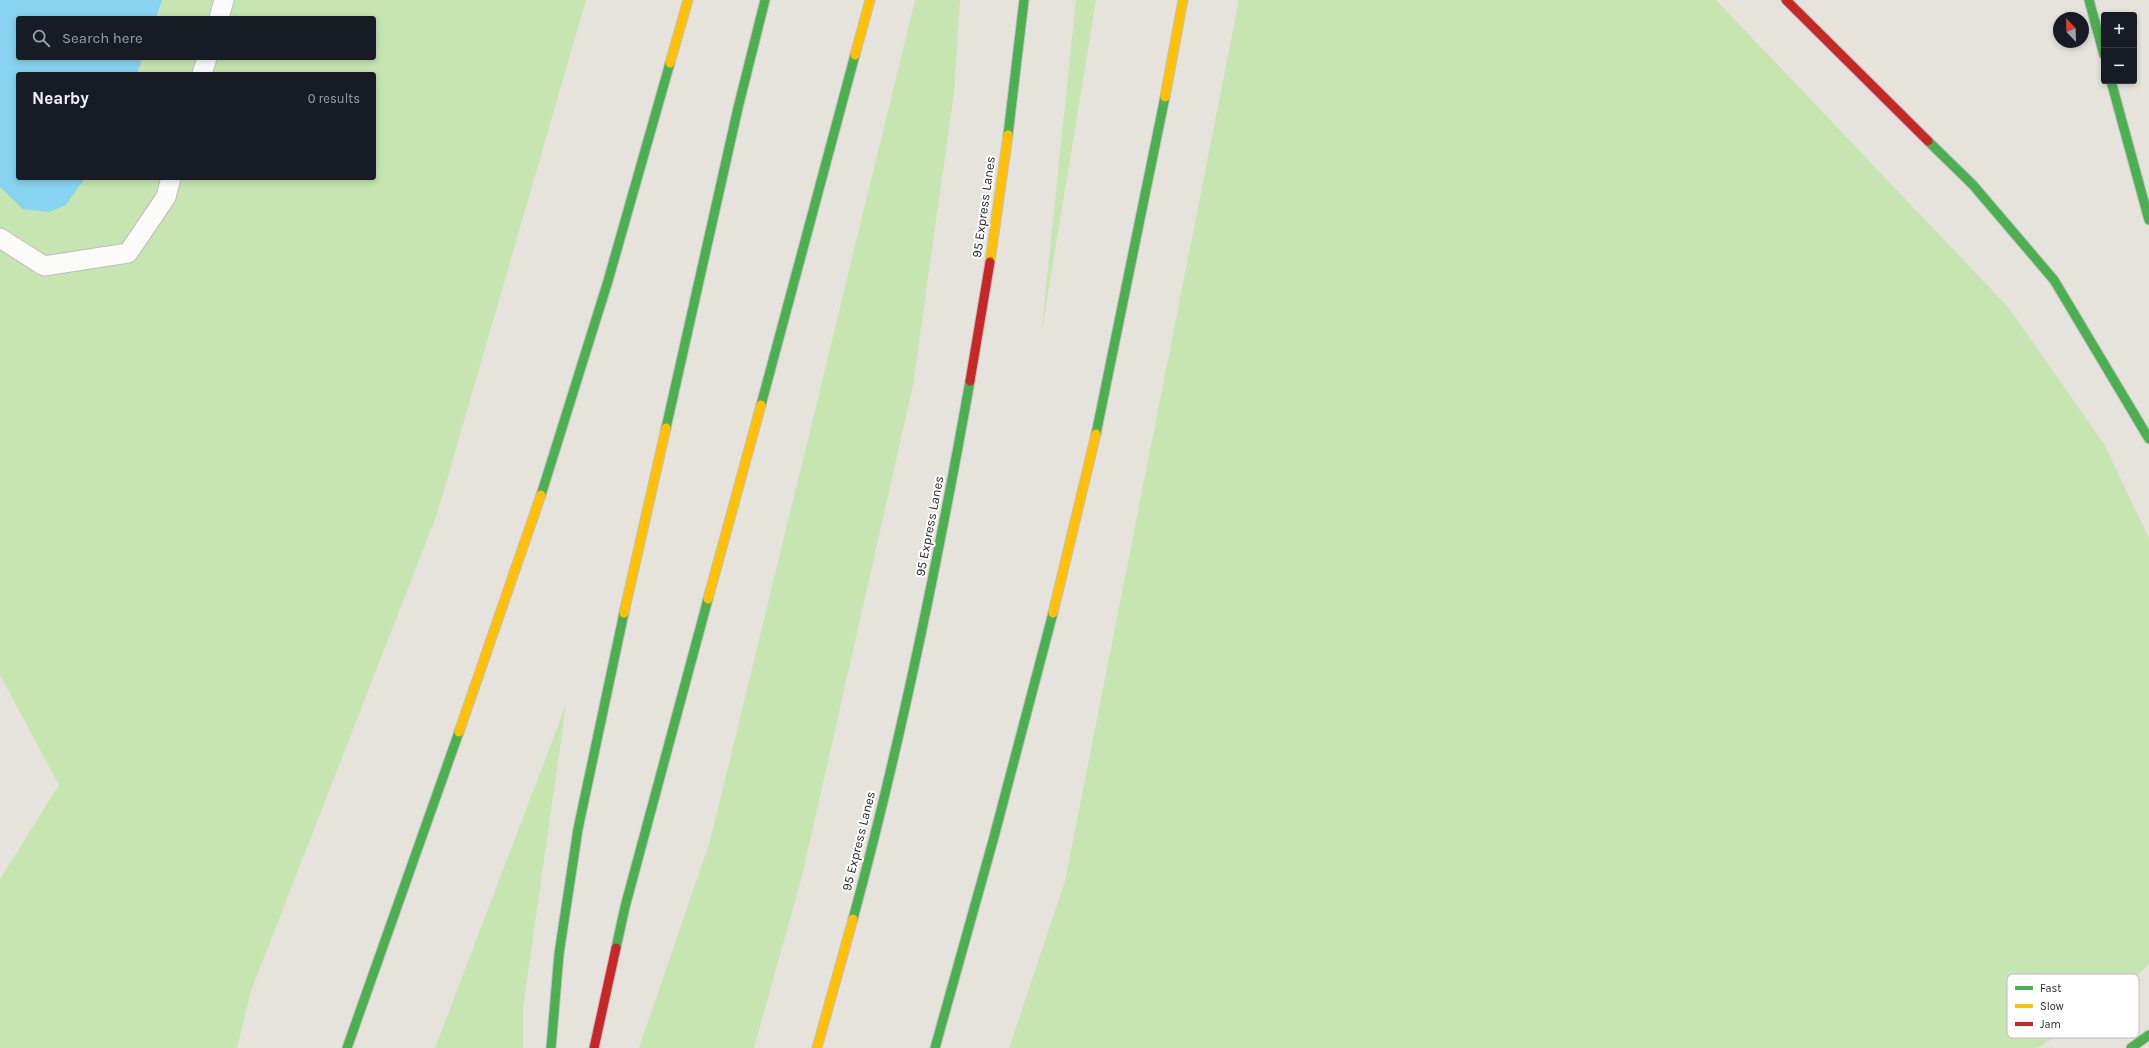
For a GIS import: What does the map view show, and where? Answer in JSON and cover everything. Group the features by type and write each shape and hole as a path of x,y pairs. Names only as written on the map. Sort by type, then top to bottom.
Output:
{"main road":[{"path":"347,1048 526,542 608,281 688,0"},
{"path":"551,1048 555,986 566,895 583,798 733,131 765,0"},
{"path":"594,1048 627,900 870,0"},
{"name":"95 Express Lanes","path":"817,1048 865,872 932,581 982,307 1024,0"},
{"path":"935,1048 1022,737 1085,482 1141,221 1183,0"},
{"path":"1786,0 1973,185 2054,280 2149,439"},
{"path":"2089,0 2102,48"},
{"path":"2112,84 2149,220"},
{"path":"2131,1048 2149,1035"}],"lane":[{"path":"220,16 224,0"},
{"path":"203,72 206,60"},
{"path":"0,238 44,266 128,253 166,197 171,180"}],"green space":[{"path":"0,0 586,0 437,514 251,991 237,1048 0,1048 0,879 59,785 0,675"},
{"path":"915,0 960,0 954,92 913,385 802,876 754,1048 639,1048 710,841"},
{"path":"1076,0 1096,0 1041,336"},
{"path":"1239,0 1716,0 2008,307 2104,444 2149,538 2149,964 2139,974 2007,974 2007,1038 2053,1038 2037,1048 1009,1048 1065,881"},
{"path":"566,705 523,1008 523,1048 435,1048"}],"water":[{"path":"0,0 162,0 157,16 16,16 16,60 141,60 138,72 16,72 16,180 84,180 66,205 49,212 23,209 0,187"}],"traffic: fast":[{"path":"666,428 738,108 765,0"},
{"path":"1008,135 1024,0"},
{"path":"2089,0 2102,48"},
{"path":"761,405 855,55"},
{"path":"541,495 608,281 670,63"},
{"path":"2112,84 2149,220"},
{"path":"1096,434 1165,97"},
{"path":"1928,141 1973,185 2054,280 2149,439"},
{"path":"853,919 887,786 918,651 970,381"},
{"path":"616,948 625,907 708,599"},
{"path":"551,1048 559,954 578,829 624,613"},
{"path":"935,1048 994,837 1053,613"},
{"path":"347,1048 459,732"},
{"path":"2131,1048 2149,1035"}],"traffic: slow":[{"path":"670,63 688,0"},
{"path":"855,55 870,0"},
{"path":"1165,97 1183,0"},
{"path":"990,262 1008,135"},
{"path":"708,599 761,405"},
{"path":"624,613 666,428"},
{"path":"1053,613 1096,434"},
{"path":"459,732 541,495"},
{"path":"817,1048 853,919"}],"traffic: jam":[{"path":"1786,0 1928,141"},
{"path":"970,381 990,262"},
{"path":"594,1048 616,948"}]}
